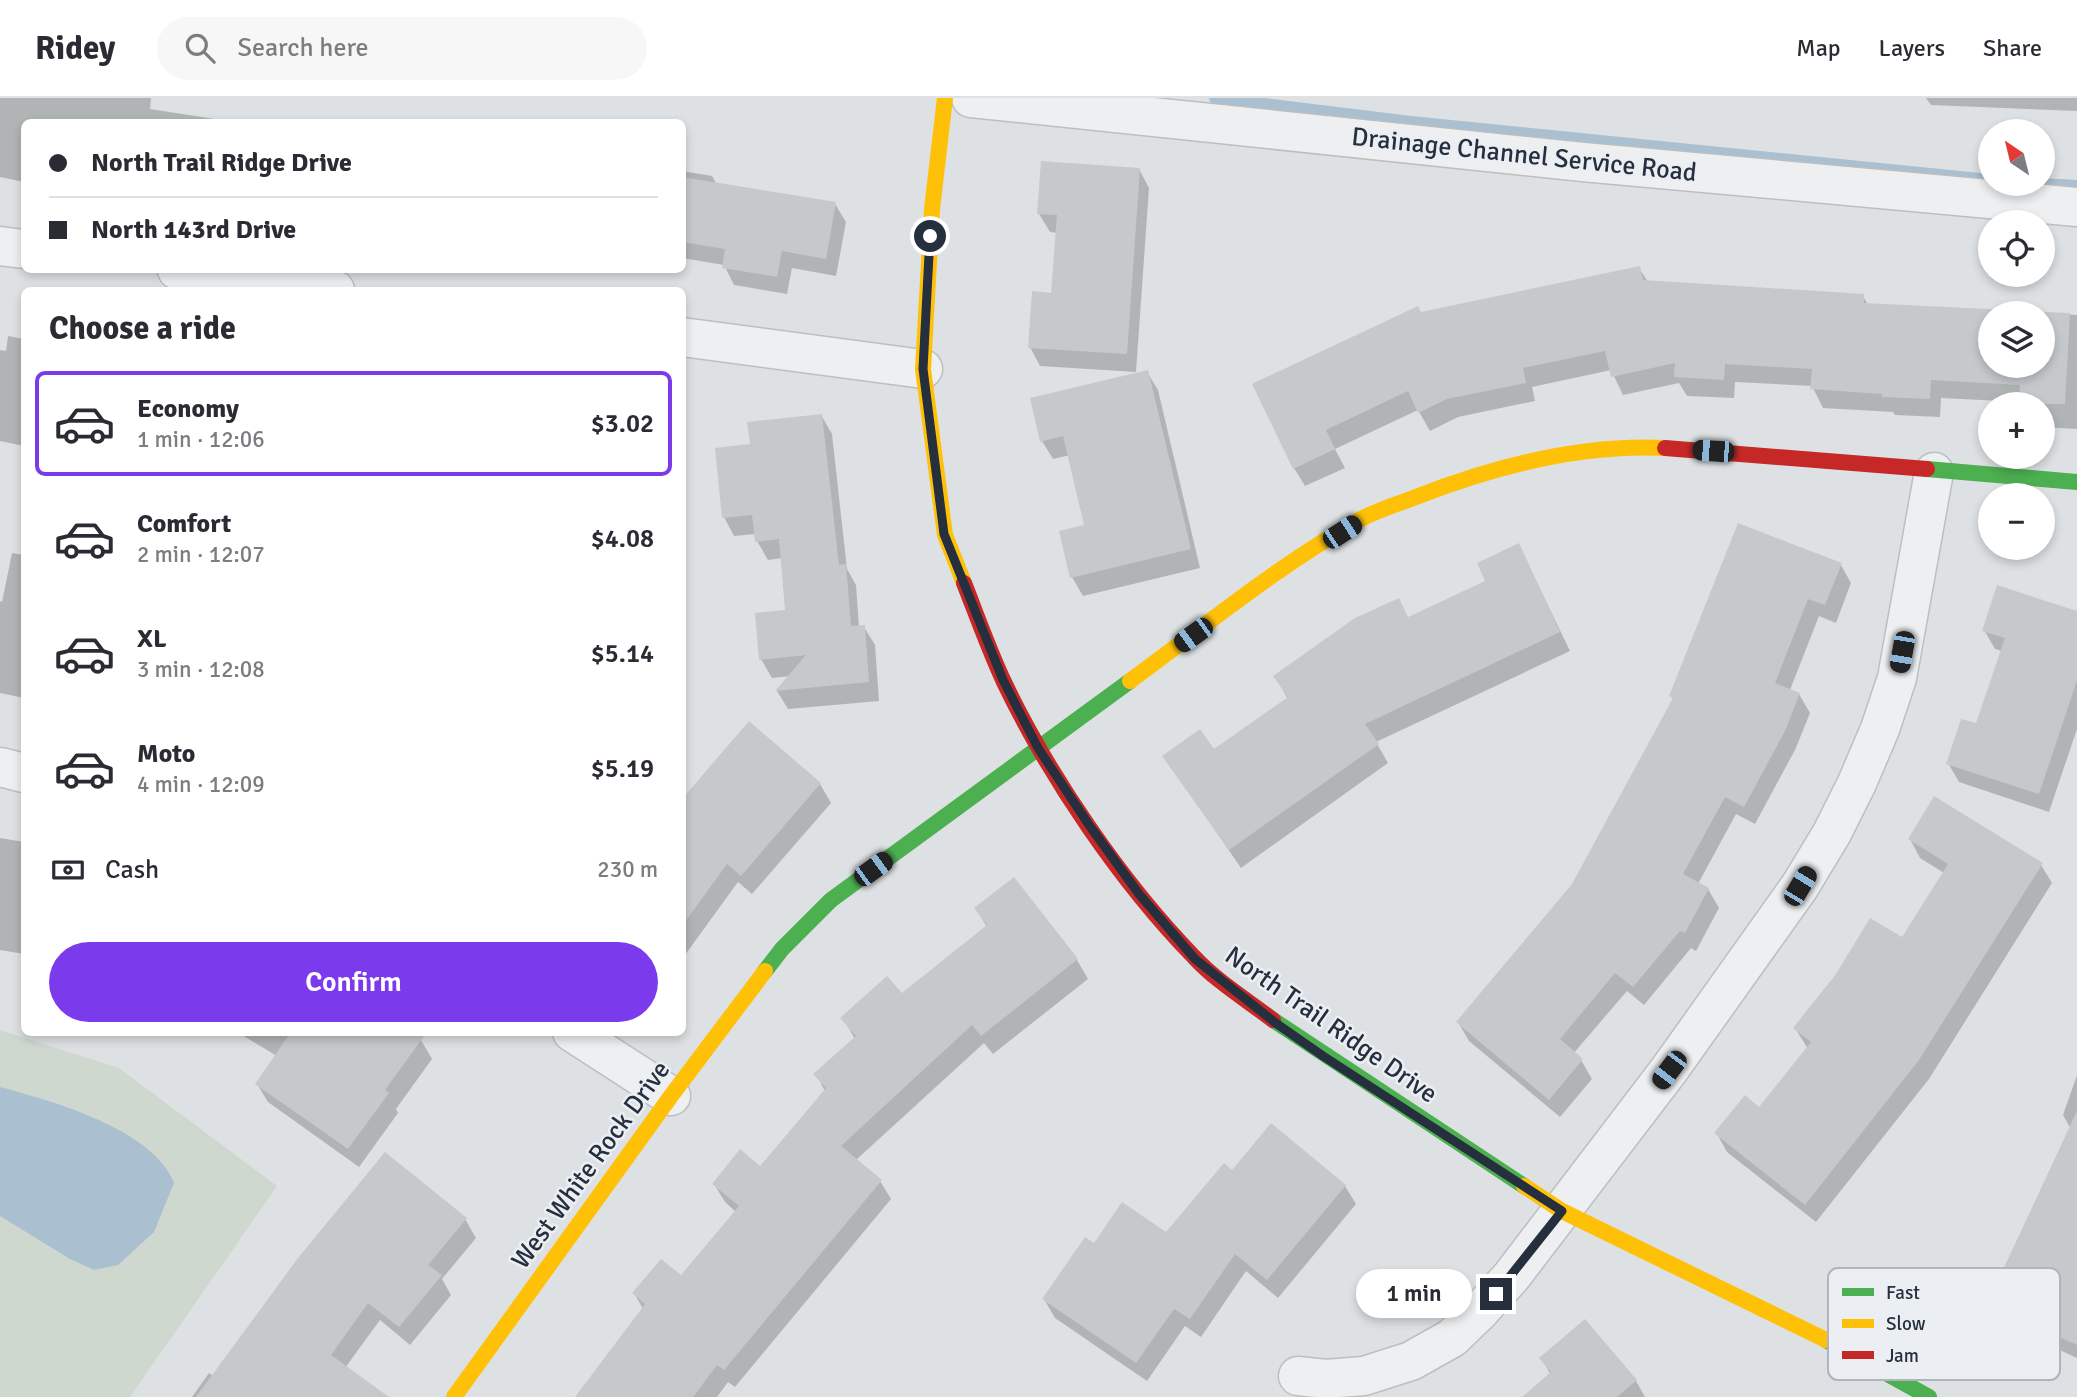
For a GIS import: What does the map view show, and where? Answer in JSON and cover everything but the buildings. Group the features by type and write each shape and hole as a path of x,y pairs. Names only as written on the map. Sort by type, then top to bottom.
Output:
{"street":[{"name":"North Trail Ridge Drive","path":"945,98 932,209 923,369 944,534 1003,680 1038,748 1089,825 1132,884 1195,959 1277,1024 1562,1211 1828,1341"},
{"name":"Drainage Channel Service Road","path":"971,98 1597,163 2077,206"},
{"path":"0,246 21,249"},
{"path":"201,273 311,287"},
{"path":"686,338 923,369"},
{"name":"West White Rock Drive","path":"454,1397 671,1096 782,949 831,900 1279,572 1363,518 1467,477 1536,458 1595,451 1657,448 2077,482"},
{"path":"1298,1376 1364,1376 1411,1361 1452,1338 1511,1277 1562,1211 1669,1070 1800,886 1852,793 1880,729 1897,678 1934,472"},
{"path":"0,767 21,772"},
{"path":"578,1036 671,1096"},
{"name":"North Trail Ridge Drive","path":"1899,1380 1929,1397"}],"shaded area":[{"path":"0,1030 119,1068 277,1186 130,1397 0,1397"}],"water":[{"path":"0,1087 46,1100 99,1120 145,1147 163,1164 174,1183 154,1232 118,1265 94,1270 70,1259 0,1216"}],"waterway":[{"path":"1215,98 1411,122 1978,179"},
{"path":"2055,185 2077,186"}],"traffic: fast":[{"path":"1927,469 2077,482"},
{"path":"765,971 782,949 831,900 1130,681"},
{"path":"1273,1020 1524,1186"},
{"path":"1898,1380 1929,1397"}],"traffic: slow":[{"path":"945,98 932,209 923,369 945,535 964,583"},
{"path":"1130,681 1301,556 1374,513 1476,476 1538,459 1601,450 1665,448"},
{"path":"454,1397 671,1096 765,971"},
{"path":"1524,1186 1562,1211 1826,1340"}],"traffic: jam":[{"path":"1665,448 1927,469"},
{"path":"964,583 999,670 1022,718 1089,827 1140,896 1194,957 1273,1020"}],"route":[{"path":"930,236 923,369 944,534 1003,680 1038,748 1139,894 1195,959 1277,1024 1323,1056 1562,1211 1496,1294"}]}
